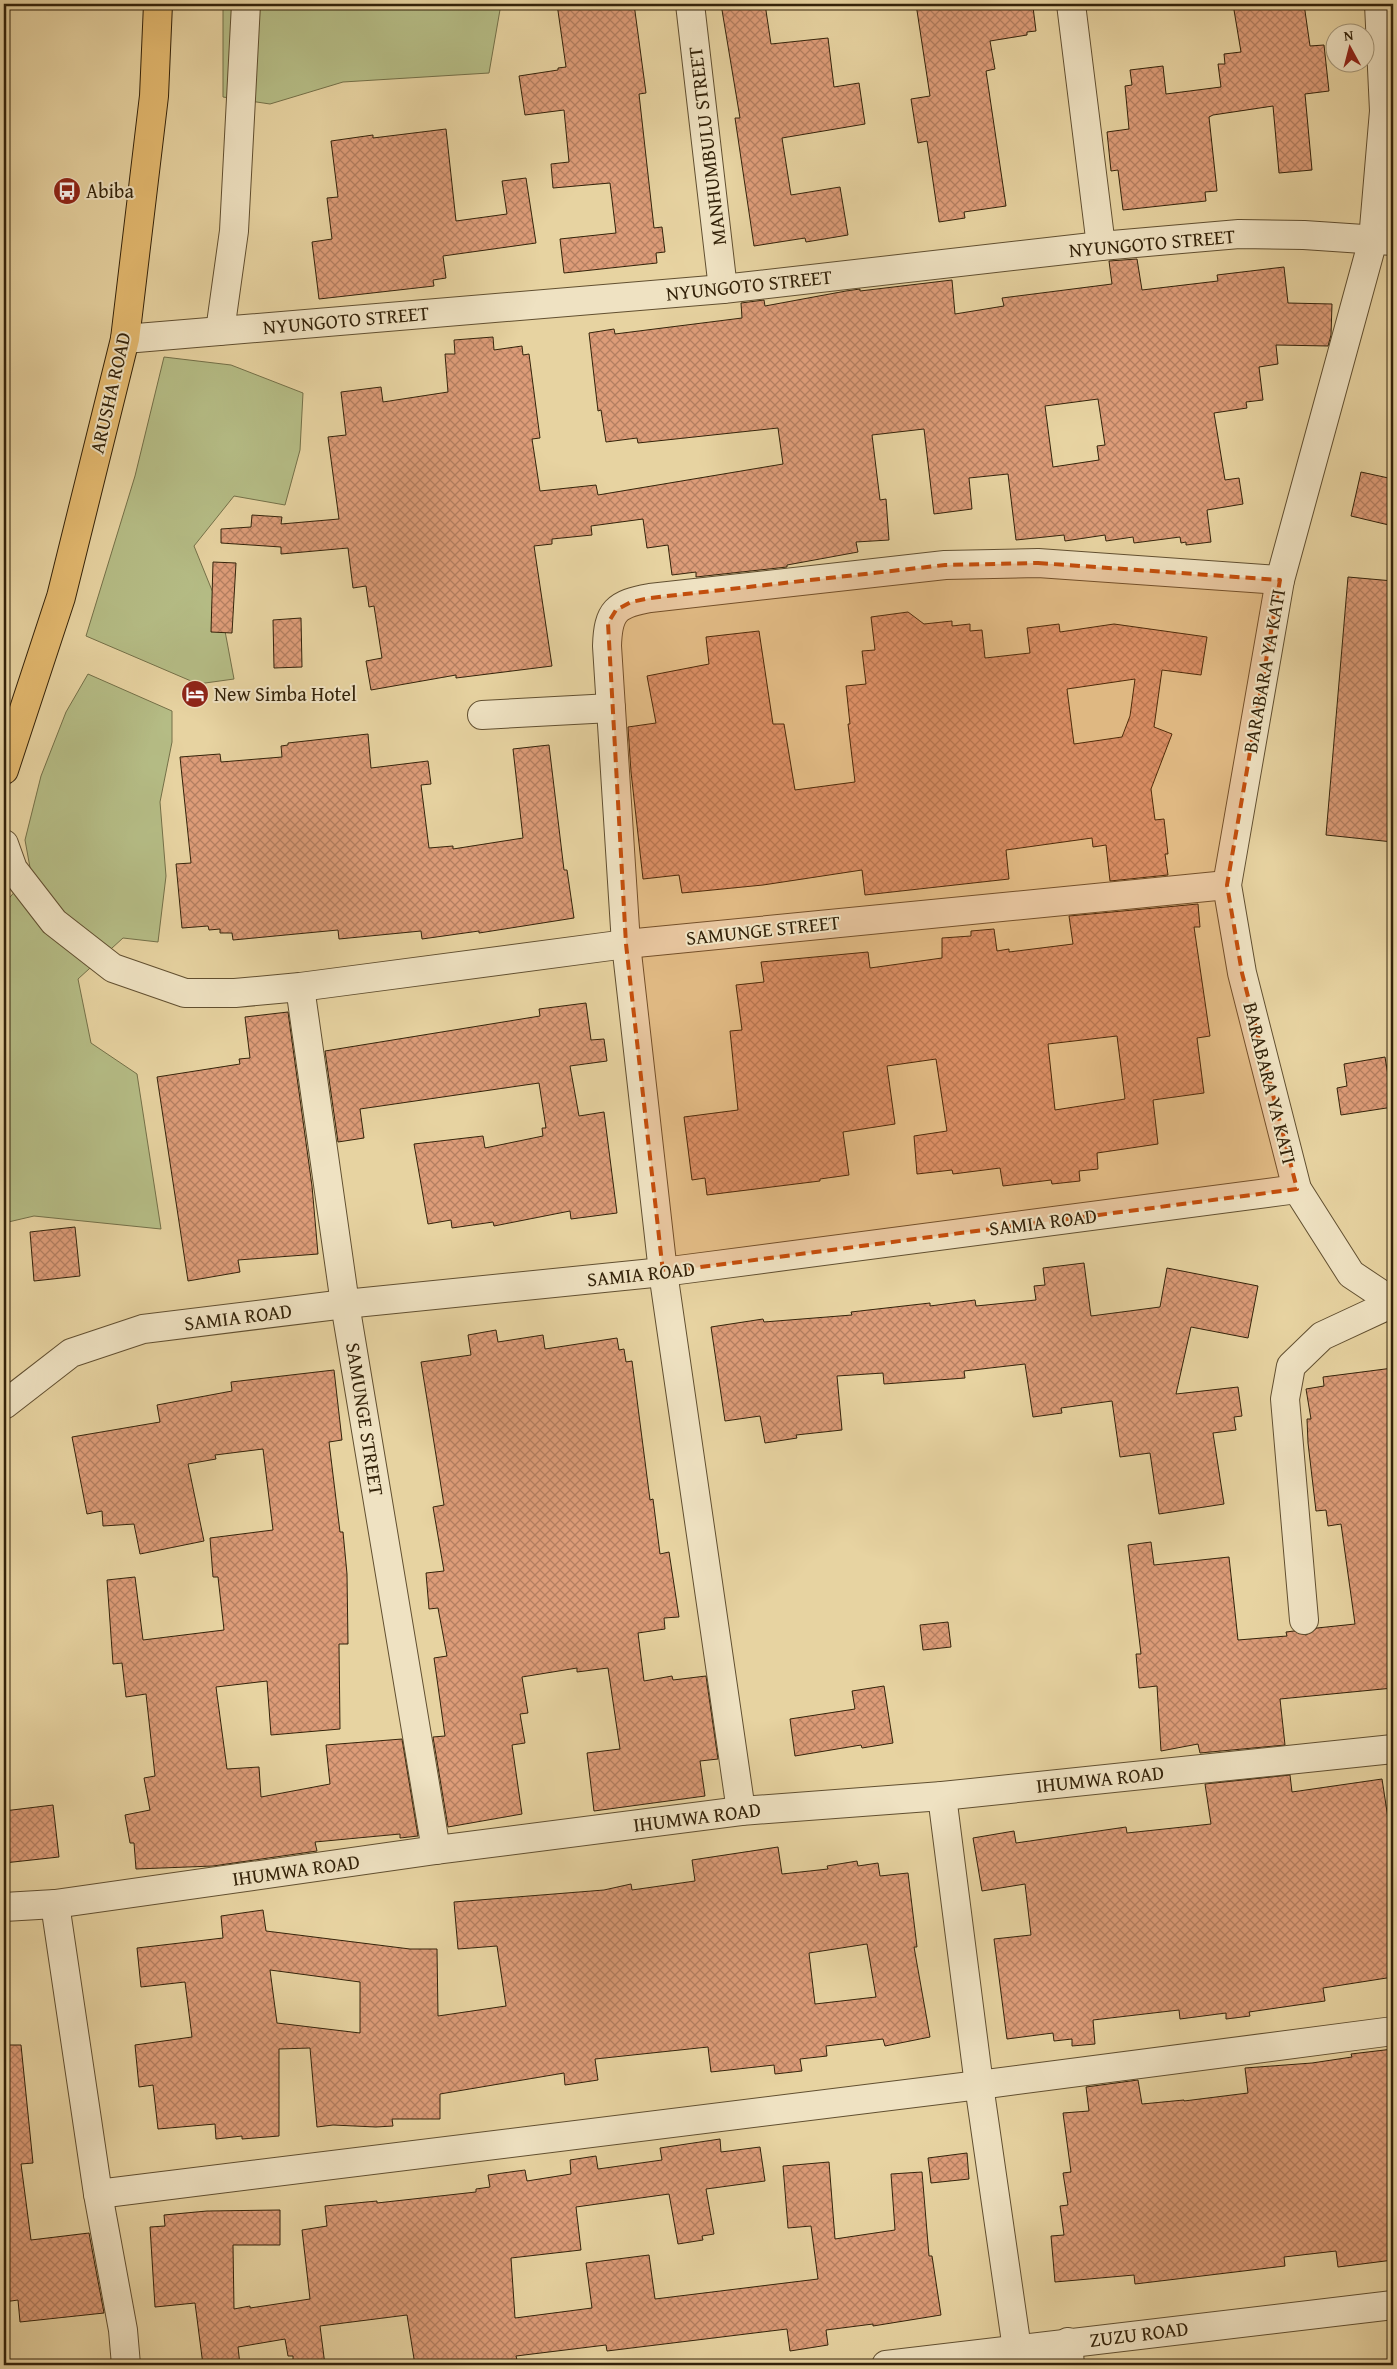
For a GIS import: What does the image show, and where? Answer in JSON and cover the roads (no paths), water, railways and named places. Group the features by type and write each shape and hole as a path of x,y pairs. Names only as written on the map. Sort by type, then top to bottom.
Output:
{"highway":[{"name":"ARUSHA ROAD","path":"4,770 61,597 125,339 154,96 158,4"}],"street":[{"path":"220,331 234,231 246,4"},
{"name":"MANHUMBULU STREET","path":"690,4 723,289"},
{"path":"1071,4 1101,246"},
{"name":"BARABARA YA KATI","path":"1379,4 1384,111 1383,241 1280,580 1227,885 1242,973 1298,1189 1351,1274 1393,1302"},
{"name":"NYUNGOTO STREET","path":"125,339 723,289 1101,246 1239,234 1304,235 1383,241"},
{"path":"741,1811 663,1272 626,944 607,646 608,622 616,610 631,602 945,565 1038,563 1280,580"},
{"path":"482,715 611,708"},
{"name":"SAMUNGE STREET","path":"4,844 13,869 54,922 113,968 185,993 235,993 300,987 626,944 1227,885"},
{"name":"SAMUNGE STREET","path":"300,987 346,1304 436,1850"},
{"name":"SAMIA ROAD","path":"4,1405 71,1354 144,1329 346,1304 663,1272 1298,1189"},
{"path":"1304,1620 1285,1399 1291,1366 1322,1336 1393,1302"},
{"name":"IHUMWA ROAD","path":"4,1907 55,1904 436,1850 741,1811 942,1796 1393,1749"},
{"path":"942,1796 979,2085 1017,2348"},
{"path":"55,1904 98,2194 123,2330 126,2365"},
{"path":"98,2194 979,2085 1393,2031"},
{"name":"ZUZU ROAD","path":"886,2365 1017,2348 1069,2354 1393,2305"}],"place":[{"name":"Abiba","path":"67,191"},
{"name":"New Simba Hotel","path":"195,694"}]}
